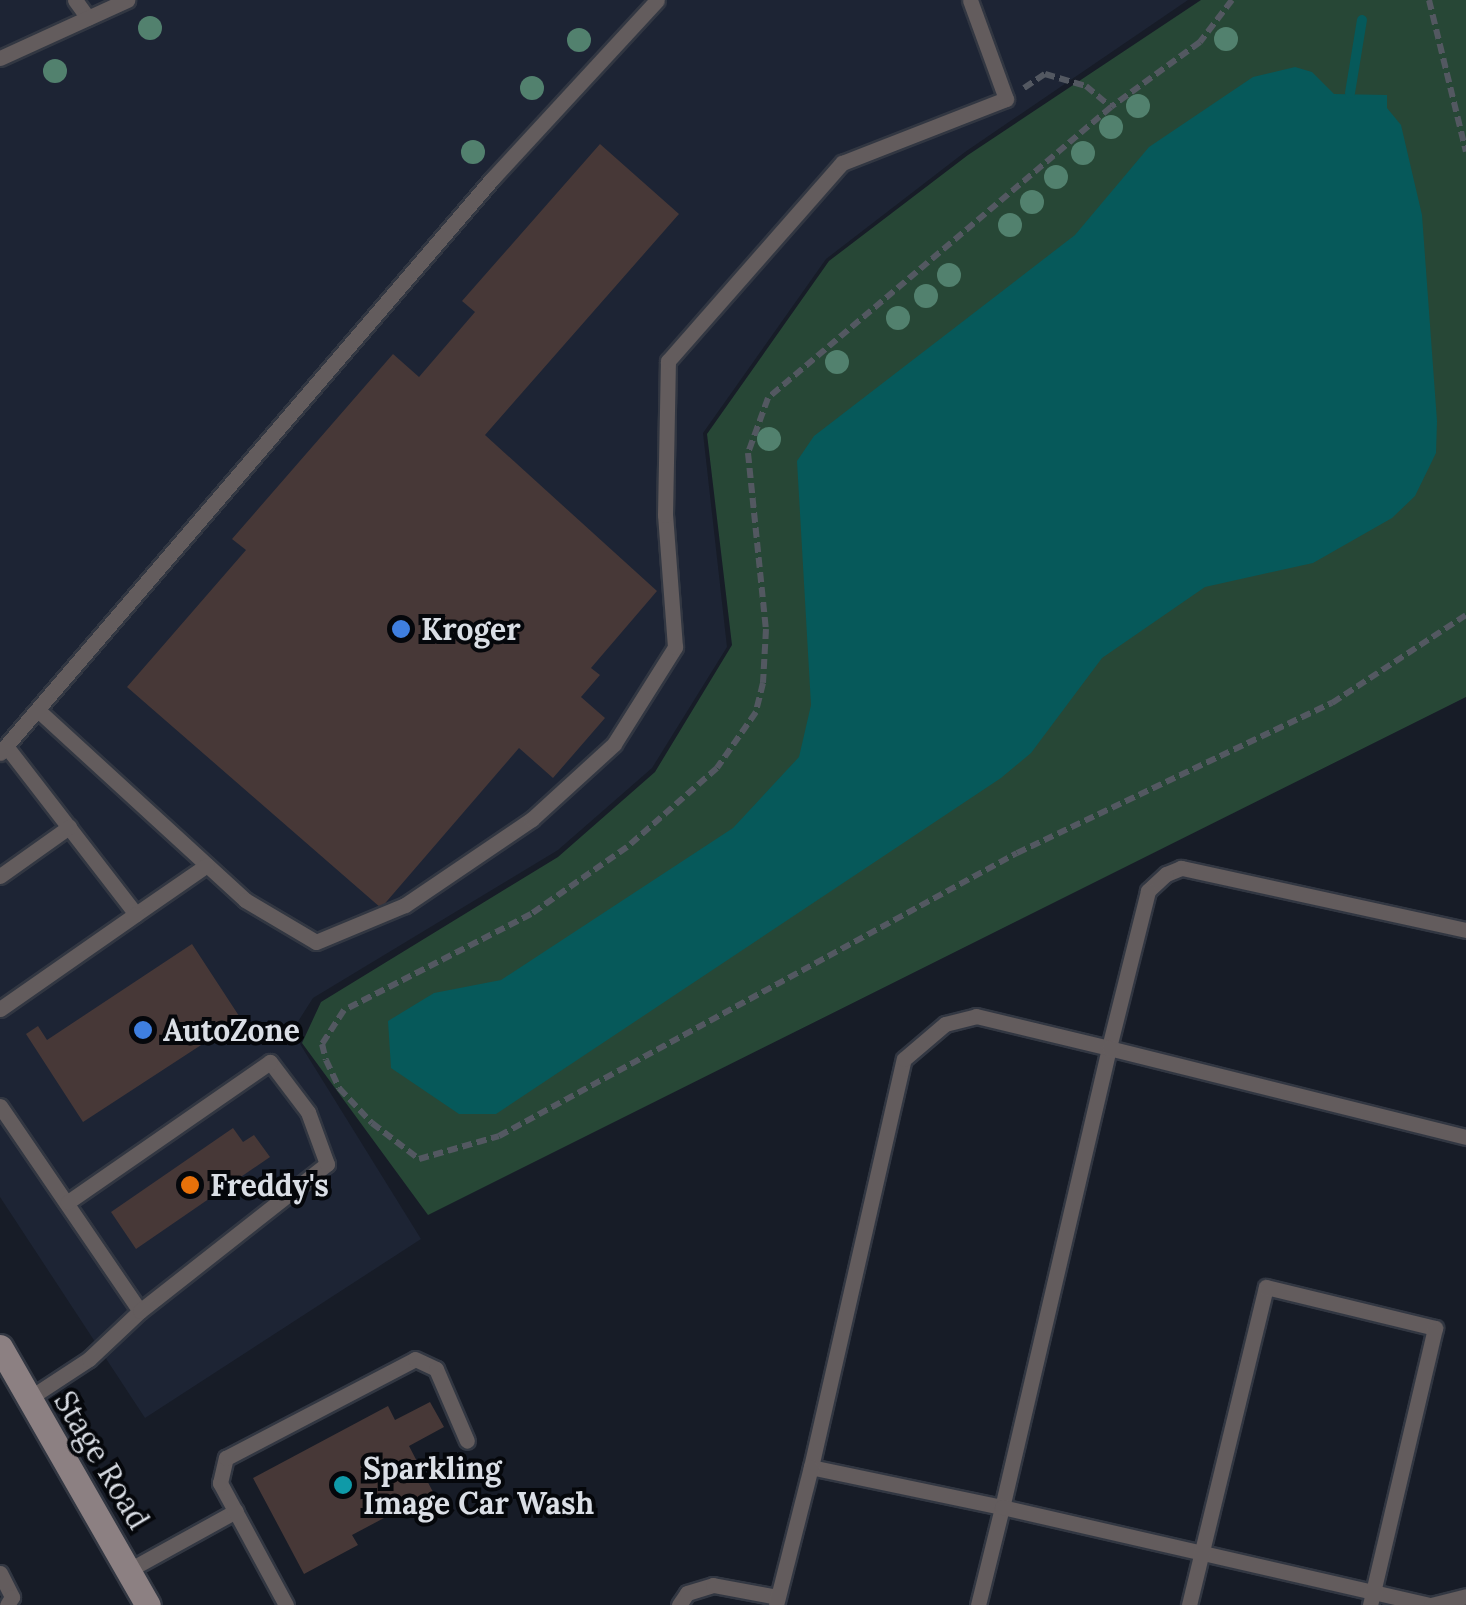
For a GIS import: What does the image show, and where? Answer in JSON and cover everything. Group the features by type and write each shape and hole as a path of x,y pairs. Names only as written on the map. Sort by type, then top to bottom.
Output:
{"main road":[{"name":"Stage Road","path":"0,1347 148,1605"}],"lane":[{"path":"75,0 88,18"},
{"path":"0,58 128,0"},
{"path":"136,914 3,750 40,712 492,179 657,0"},
{"path":"40,712 245,900 316,942 405,905 532,819 614,744 675,647 665,515 668,360 842,163 1006,99 970,0"},
{"path":"0,876 69,828"},
{"path":"0,1008 207,865"},
{"path":"978,1605 1148,890 1181,868 1466,930"},
{"path":"679,1605 688,1593 713,1585 776,1601 811,1467 904,1058 945,1024 976,1016 1466,1137"},
{"path":"28,1399 90,1359 140,1310 327,1164 308,1112 270,1062 68,1202"},
{"path":"0,1106 140,1310"},
{"path":"1188,1605 1266,1288 1435,1328 1372,1598"},
{"path":"286,1605 220,1483 226,1458 402,1362 415,1359 436,1369 467,1441"},
{"path":"811,1467 1200,1551 1372,1598 1431,1605 1466,1596"},
{"path":"129,1570 236,1512"},
{"path":"0,1573 12,1596 7,1605"}],"path":[{"path":"1232,0 1200,42 1111,107 768,398 748,452 766,629 763,683 756,712 717,768 626,847 531,914 344,1010 322,1044 339,1088 419,1158 499,1136 1016,853 1332,702 1466,615"},
{"path":"1429,0 1466,152"},
{"path":"1006,99 1046,74 1086,86 1111,107"}],"shaded area":[{"path":"0,0 1188,0 965,152 826,259 703,433 727,647 652,768 558,850 313,998 292,1031 421,1239 145,1418 0,1197"},
{"path":"1201,0 1466,0 1466,697 428,1215 302,1043 321,1002 558,857 655,772 732,645 707,434 829,261 968,155"},
{"path":"1295,67 1312,72 1334,94 1387,95 1387,108 1401,125 1422,215 1437,421 1436,453 1415,496 1392,518 1313,563 1205,587 1102,658 1031,753 1001,778 496,1114 459,1114 391,1068 388,1021 434,993 501,980 733,828 799,757 811,705 797,461 814,436 1075,235 1149,147 1253,77"}],"building":[{"name":"Kroger","path":"600,144 679,214 485,435 657,591 591,668 600,675 581,697 605,718 553,778 519,748 381,908 127,687 246,550 232,539 393,354 419,377 475,312 462,301"},
{"name":"AutoZone","path":"192,944 241,1019 83,1122 26,1034 38,1026 47,1040"},
{"name":"Freddy's","path":"233,1128 243,1142 254,1135 270,1157 136,1249 111,1212"},
{"name":"Sparkling Image Car Wash","path":"430,1402 444,1427 409,1446 433,1492 352,1535 358,1545 304,1574 253,1478 388,1406 395,1420"}],"waterway":[{"path":"1350,93 1362,20"}],"place":[{"name":"Kroger","path":"401,629"},
{"name":"AutoZone","path":"143,1030"},
{"name":"Freddy's","path":"190,1185"},
{"name":"Sparkling Image Car Wash","path":"343,1485"}]}
